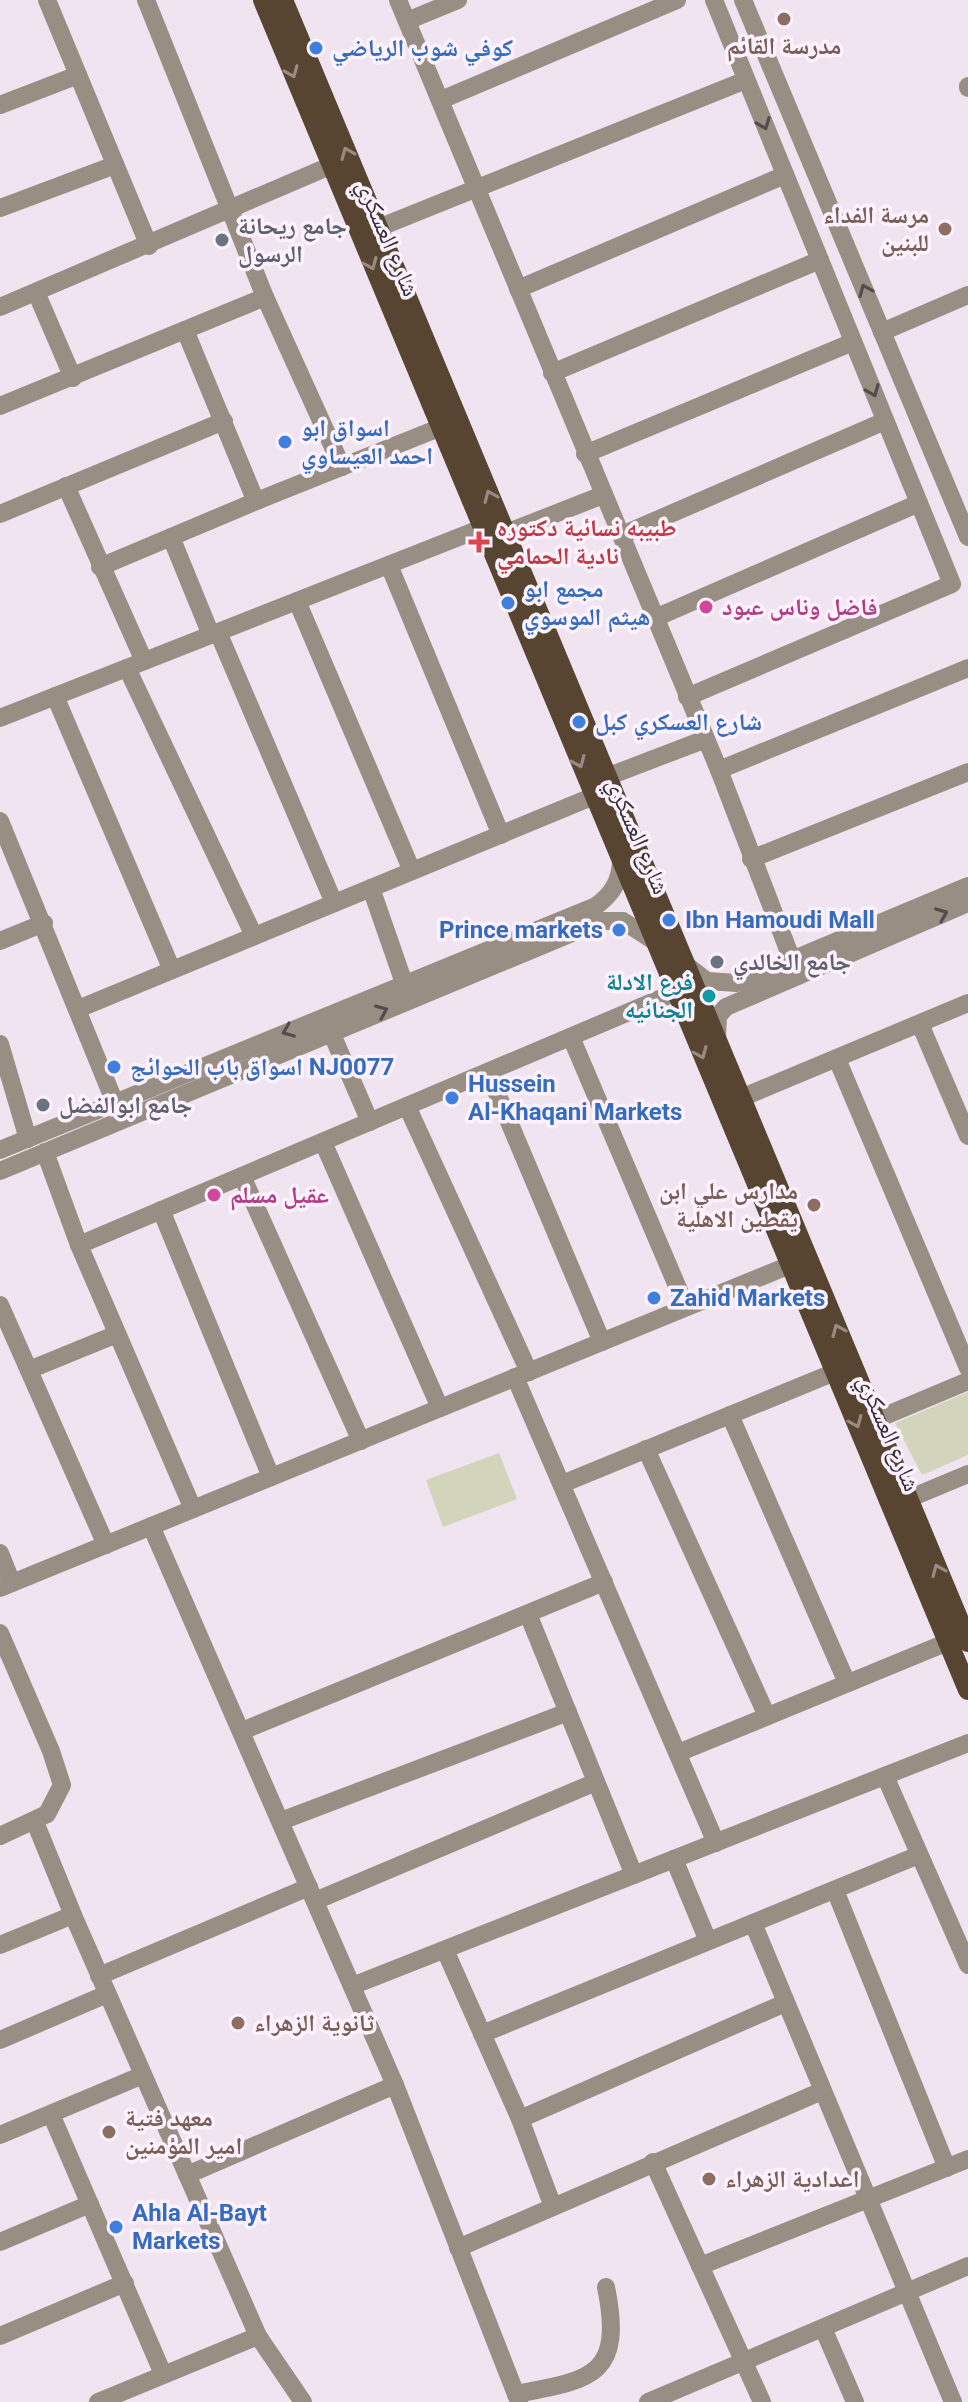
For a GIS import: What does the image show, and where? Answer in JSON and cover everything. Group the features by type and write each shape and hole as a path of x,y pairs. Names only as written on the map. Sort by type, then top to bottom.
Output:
{"main road":[{"name":"شارع العسكري","path":"263,0 482,528 538,637 594,796 654,941 875,1420 908,1499 958,1642 968,1690"},
{"name":"شارع العسكري","path":"283,0 506,533 538,637"},
{"name":"شارع العسكري","path":"554,676 609,776 682,961 741,1098 760,1169"},
{"name":"شارع العسكري","path":"775,1204 790,1265 835,1372 958,1642"}],"street":[{"path":"47,0 149,246"},
{"path":"146,0 265,297 342,467"},
{"path":"398,0 719,770 792,960"},
{"path":"407,21 458,0"},
{"path":"441,100 677,0"},
{"path":"687,697 952,584 714,0"},
{"path":"743,0 968,537"},
{"path":"0,105 78,75"},
{"path":"378,228 746,80"},
{"path":"777,154 803,144"},
{"path":"0,208 115,165"},
{"path":"0,307 149,246 330,166"},
{"path":"518,289 785,175"},
{"path":"552,373 820,260"},
{"path":"36,292 73,378"},
{"path":"882,332 968,295"},
{"path":"0,406 265,297"},
{"path":"185,330 254,497 259,500"},
{"path":"585,454 853,342"},
{"path":"0,514 224,421"},
{"path":"622,535 885,421"},
{"path":"100,567 439,428"},
{"path":"66,486 136,665 254,936"},
{"path":"506,533 603,495"},
{"path":"655,618 919,503"},
{"path":"929,529 960,517"},
{"path":"0,718 482,528"},
{"path":"171,537 334,903"},
{"path":"389,565 501,835"},
{"path":"297,601 412,871"},
{"path":"719,770 968,668"},
{"path":"55,696 172,970"},
{"path":"609,776 706,739"},
{"path":"751,859 968,772"},
{"path":"78,1009 594,796"},
{"path":"0,821 115,1103"},
{"path":"0,1150 596,906 614,888 621,862"},
{"path":"718,1042 718,1016 740,990 792,960 968,886"},
{"path":"371,888 404,983"},
{"path":"682,961 694,975 740,990 968,903"},
{"path":"0,1171 601,921 623,921 654,941"},
{"path":"0,941 44,923"},
{"path":"79,1245 676,992"},
{"path":"741,1098 968,1003"},
{"path":"920,1024 968,1136"},
{"path":"331,1032 370,1122"},
{"path":"571,1037 686,1307"},
{"path":"0,1045 28,1139"},
{"path":"837,1059 968,1368"},
{"path":"488,1072 602,1342"},
{"path":"407,1106 522,1374 562,1484 716,1843"},
{"path":"323,1142 440,1408"},
{"path":"45,1152 79,1245 193,1509"},
{"path":"242,1176 361,1441"},
{"path":"161,1210 271,1477"},
{"path":"0,1553 6,1586 790,1265"},
{"path":"0,1305 106,1545"},
{"path":"29,1370 117,1334"},
{"path":"562,1484 835,1372"},
{"path":"875,1420 968,1381"},
{"path":"730,1415 847,1683"},
{"path":"646,1449 767,1716"},
{"path":"908,1499 968,1474"},
{"path":"151,1526 395,2085 517,2398 590,2376 606,2357 612,2341 612,2316 606,2287"},
{"path":"242,1731 604,1582"},
{"path":"528,1614 634,1875"},
{"path":"0,1633 62,1785 57,1801 35,1822 0,1836"},
{"path":"678,1753 847,1683 958,1642"},
{"path":"281,1821 568,1712"},
{"path":"352,1986 968,1743"},
{"path":"885,1776 919,1855 964,1944 968,1965"},
{"path":"99,1976 596,1782"},
{"path":"35,1822 99,1976 258,2336 303,2402"},
{"path":"482,2034 919,1855"},
{"path":"674,1859 708,1941"},
{"path":"835,1890 947,2168"},
{"path":"0,1945 73,1915"},
{"path":"753,1923 905,2294 953,2402"},
{"path":"445,1950 520,2119 552,2204"},
{"path":"0,2040 107,1994"},
{"path":"520,2119 785,2003"},
{"path":"0,2135 143,2075"},
{"path":"187,2175 395,2085"},
{"path":"458,2248 552,2204 822,2091"},
{"path":"51,2114 163,2374"},
{"path":"700,2266 968,2159"},
{"path":"653,2162 762,2402"},
{"path":"0,2242 90,2204"},
{"path":"658,2400 968,2266"},
{"path":"0,2336 125,2283"},
{"path":"823,2328 855,2402"},
{"path":"98,2402 258,2336"}],"green space":[{"path":"968,1392 968,1455 922,1475 895,1423"},
{"path":"499,1453 517,1499 443,1527 426,1480"}],"place":[{"name":"مدرسة القائم","path":"784,19"},
{"name":"كوفي شوب الرياضي","path":"316,48"},
{"name":"مرسة الفداء للبنين","path":"945,229"},
{"name":"جامع ريحانة الرسول","path":"222,240"},
{"name":"اسواق ابو احمد العيساوي","path":"285,442"},
{"name":"طبيبه نسائية دكتوره نادية الحمامي","path":"479,542"},
{"name":"مجمع ابو هيثم الموسوي","path":"508,603"},
{"name":"فاضل وناس عبود","path":"706,607"},
{"name":"شارع العسكري كبل","path":"579,722"},
{"name":"Ibn Hamoudi Mall","path":"669,920"},
{"name":"Prince markets","path":"619,930"},
{"name":"جامع الخالدي","path":"717,962"},
{"name":"فرع الادلة الجنائيه","path":"709,996"},
{"name":"اسواق باب الحوائج NJ0077","path":"114,1067"},
{"name":"Hussein Al-Khaqani Markets","path":"452,1098"},
{"name":"جامع ابوالفضل","path":"43,1105"},
{"name":"عقيل مسلم","path":"214,1195"},
{"name":"مدارس علي ابن يقطين الاهلية","path":"814,1205"},
{"name":"Zahid Markets","path":"654,1298"},
{"name":"ثانوية الزهراء","path":"238,2023"},
{"name":"معهد فتية امير المؤمنين","path":"109,2132"},
{"name":"اعدادية الزهراء","path":"709,2179"},
{"name":"Ahla Al-Bayt Markets","path":"116,2227"}]}
